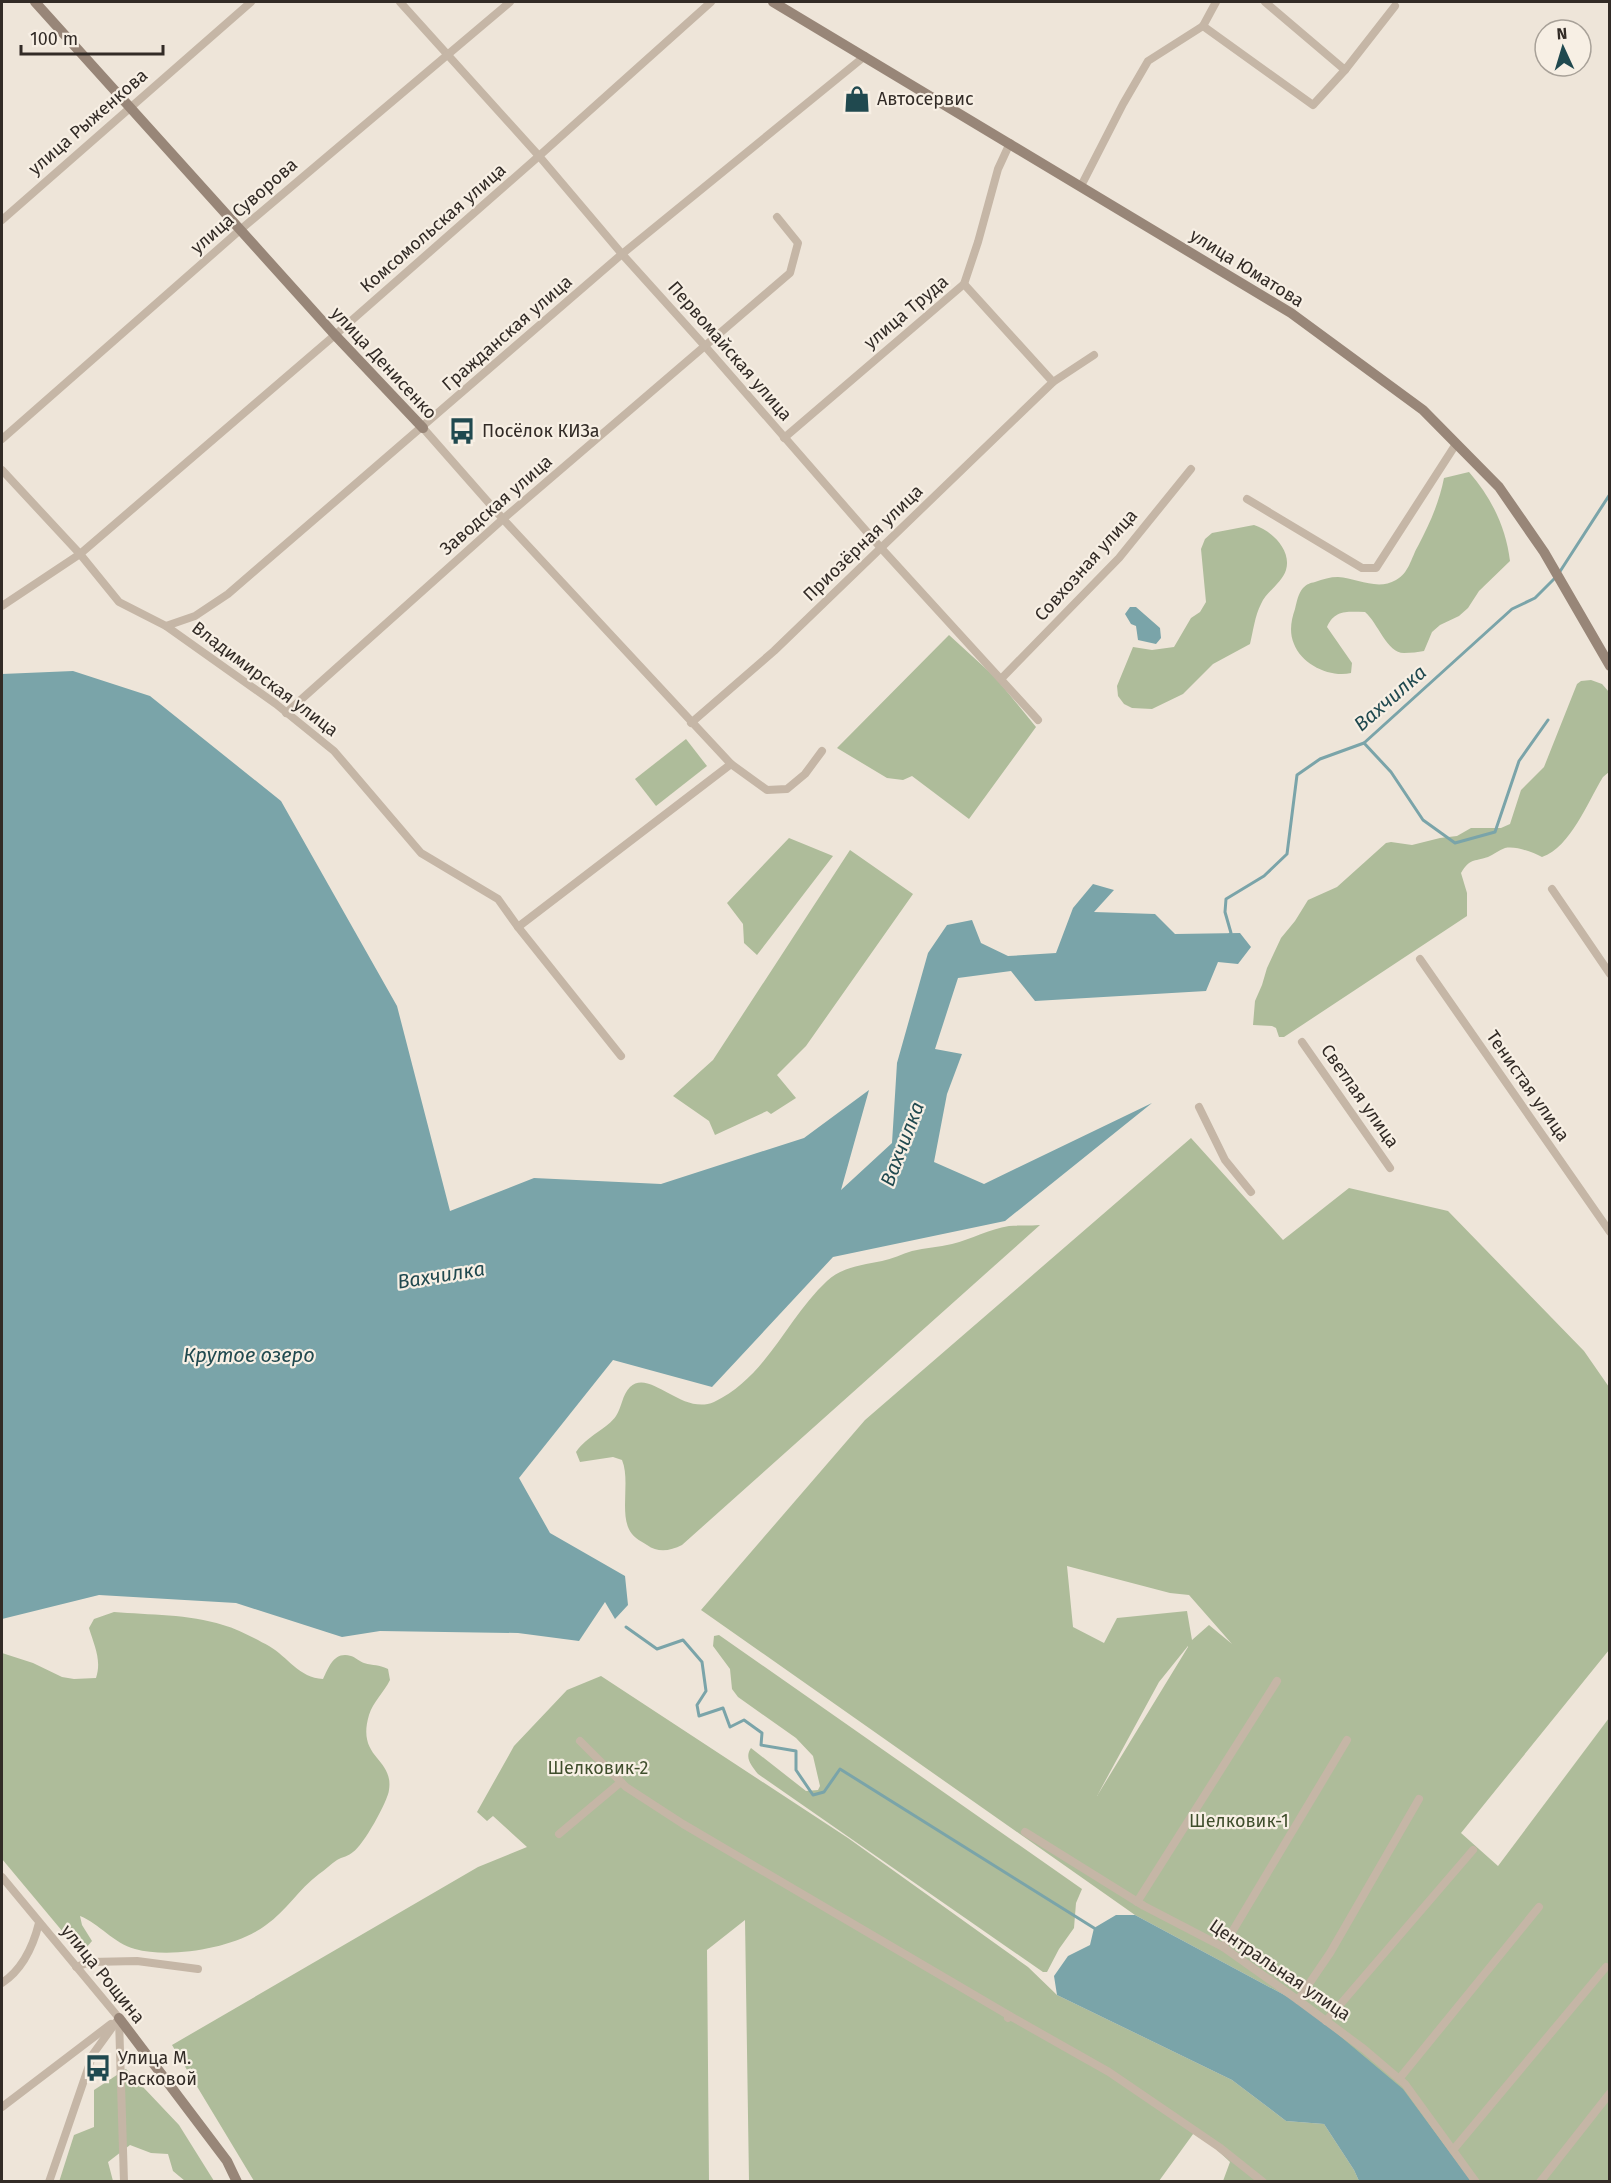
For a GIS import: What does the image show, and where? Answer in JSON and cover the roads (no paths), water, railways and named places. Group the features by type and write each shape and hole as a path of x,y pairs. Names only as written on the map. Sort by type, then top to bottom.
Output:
{"main road":[{"name":"улица Денисенко","path":"35,2 335,335 423,428"},
{"name":"улица Юматова","path":"773,2 1291,313 1423,410 1499,488 1544,552 1610,666"},
{"name":"улица Рощина","path":"119,2018 227,2161 237,2181"}],"street":[{"name":"улица Рыженкова","path":"2,220 251,2"},
{"name":"Первомайская улица","path":"400,2 539,156 622,254 705,345 881,548 1038,720"},
{"name":"улица Суворова","path":"2,439 240,230 510,2"},
{"name":"Комсомольская улица","path":"2,606 80,554 335,335 711,2"},
{"path":"1081,186 1148,61 1203,26 1216,2"},
{"path":"1265,2 1345,70"},
{"path":"1203,26 1313,105 1345,70 1395,6"},
{"name":"Гражданская улица","path":"166,626 195,616 228,594 622,254 865,56"},
{"name":"улица Труда","path":"784,438 964,284 998,169 1010,143"},
{"name":"Заводская улица","path":"286,713 503,519 790,273 798,243 777,217"},
{"path":"964,284 1053,381"},
{"name":"Приозёрная улица","path":"691,723 774,651 1053,381 1094,355"},
{"name":"улица Денисенко","path":"423,428 503,519 731,764 767,790 787,789 805,774 822,750"},
{"path":"1247,500 1362,568 1376,568 1456,444"},
{"name":"Совхозная улица","path":"1001,680 1119,558 1191,469"},
{"name":"Владимирская улица","path":"2,470 80,554 119,602 166,626 286,713 334,751 421,853 498,899 621,1056"},
{"path":"518,927 731,764"},
{"path":"1552,889 1610,974"},
{"name":"Тенистая улица","path":"1420,959 1610,1232"},
{"name":"Светлая улица","path":"1302,1042 1390,1168"},
{"path":"1199,1107 1225,1160 1251,1192"},
{"path":"1137,1902 1276,1681"},
{"path":"1223,1947 1347,1740"},
{"path":"580,1741 621,1782 683,1824 1008,2018 1118,2078 1219,2147 1263,2181"},
{"path":"559,1834 621,1782"},
{"path":"1298,2000 1330,1953 1419,1799"},
{"name":"Центральная улица","path":"1025,1832 1137,1902 1223,1947 1364,2049 1405,2084 1476,2181"},
{"path":"1326,2021 1473,1850"},
{"name":"улица Рощина","path":"2,1877 119,2018"},
{"path":"1399,2079 1539,1907"},
{"path":"2,1983 15,1974 34,1944 39,1923"},
{"path":"76,1967 90,1962 137,1962 198,1970"},
{"path":"1453,2150 1606,1967"},
{"path":"2,2107 119,2018"},
{"path":"49,2181 93,2054 119,2018"},
{"path":"119,2018 124,2181"},
{"path":"77,2048 87,2048 93,2054"},
{"path":"1540,2181 1610,2093"}],"water":[{"path":"1130,607 1136,607 1160,628 1161,638 1156,644 1138,640 1136,626 1131,624 1125,614"},
{"name":"Крутое озеро","path":"73,671 150,696 281,801 397,1006 450,1211 534,1178 661,1184 804,1138 869,1090 841,1190 892,1143 897,1063 928,953 947,925 972,920 981,943 1008,956 1056,953 1073,908 1093,884 1114,890 1094,912 1155,914 1175,934 1240,933 1251,947 1238,964 1218,962 1206,991 1035,1001 1011,971 958,978 935,1049 962,1054 947,1094 934,1162 984,1184 1152,1103 1005,1221 833,1257 712,1387 613,1360 519,1478 550,1533 625,1576 628,1605 615,1619 605,1602 579,1641 518,1633 380,1631 342,1637 236,1603 99,1595 2,1619 2,674"},
{"path":"1116,1915 1135,1915 1303,2005 1403,2089 1471,2181 1359,2181 1324,2124 1286,2121 1232,2080 1057,1995 1054,1976 1068,1956 1090,1945 1094,1928"}],"waterway":[{"name":"Вахчилка","path":"1559,573 1610,494"},
{"name":"Вахчилка","path":"1229,935 1231,933 1225,912 1226,899 1264,876 1287,854 1297,775 1320,759 1364,743 1512,609 1535,598 1555,578"},
{"path":"1364,743 1391,772 1423,820 1455,843 1495,832 1519,761 1548,720"},
{"path":"626,1627 657,1649 683,1640 702,1662 706,1691 697,1705 699,1716 723,1708 730,1727 744,1720 762,1733 761,1745 796,1751 796,1770 813,1795 824,1792 840,1769 1094,1928"}],"place":[{"name":"Автосервис","path":"857,99"},
{"name":"Посёлок КИЗа","path":"462,431"},
{"name":"Улица М. Расковой","path":"98,2068"}],"park label":[{"name":"Шелковик-2","path":"598,1768"},
{"name":"Шелковик-1","path":"1239,1821"}]}
